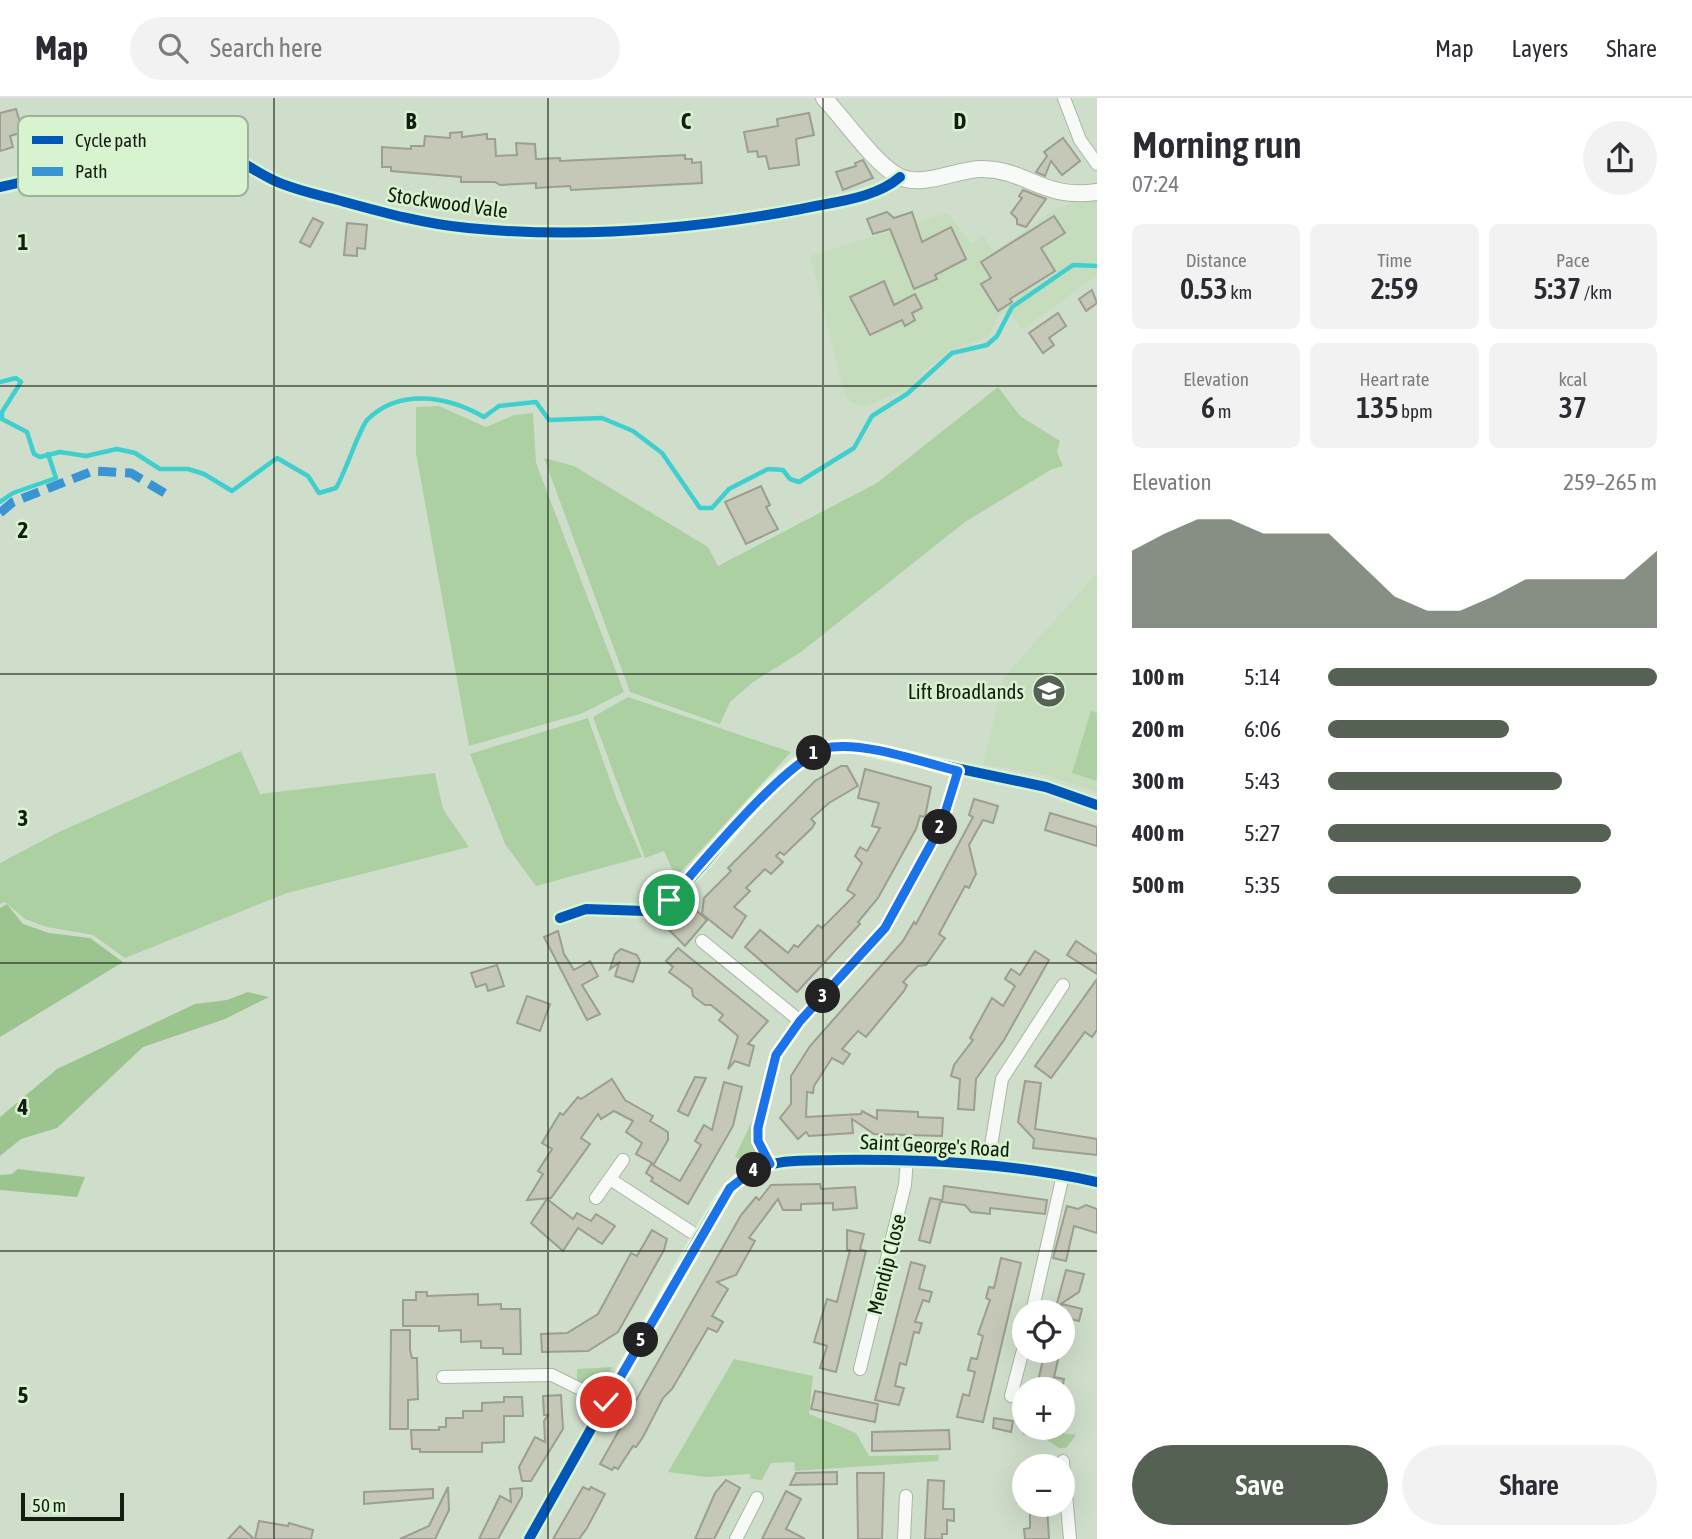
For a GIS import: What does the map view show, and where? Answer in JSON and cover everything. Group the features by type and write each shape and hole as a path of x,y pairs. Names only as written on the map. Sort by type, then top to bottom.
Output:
{"street":[{"path":"824,98 887,168 900,177"},
{"path":"1064,98 1080,139 1097,164"},
{"name":"Stockwood Vale","path":"248,165 273,180 313,194 393,215 467,228 562,233 640,232 747,219 841,201 890,187 900,177 927,178 981,168 1008,172 1042,189 1065,194 1097,192"},
{"name":"Stockwood Vale","path":"0,187 18,182"},
{"path":"560,918 586,909 645,911 659,907 777,783 809,755 828,747 851,746 958,771 1046,787 1097,805"},
{"path":"529,1539 699,1237 730,1188 752,1171 770,1164 758,1141 761,1113 776,1055 800,1021 890,920 941,826 958,771"},
{"path":"702,941 800,1021"},
{"path":"988,1164 1002,1079 1063,985"},
{"name":"Saint George's Road","path":"770,1164 907,1159 988,1164 1097,1182"},
{"name":"Mendip Close","path":"860,1368 905,1185 907,1159"},
{"path":"596,1198 622,1160"},
{"path":"1035,1300 1063,1175"},
{"path":"610,1179 699,1237"},
{"path":"1011,1396 1020,1363"},
{"path":"443,1377 552,1375 606,1402"},
{"path":"904,1539 906,1496"},
{"path":"736,1539 757,1499"},
{"path":"1068,1517 1070,1539"}],"shaded area":[{"path":"1082,198 1097,199 1097,274 1022,330 1010,312 1000,314 988,336 949,351 922,372 914,385 865,407 850,402 845,394 810,256 948,213 971,244 983,235 994,252 1051,212"},
{"path":"998,387 1020,416 1060,441 1057,452 1063,466 1052,469 965,522 801,652 753,682 730,702 720,724 630,692 544,458 574,466 708,547 718,566 877,483"},
{"path":"439,406 486,427 514,415 533,413 536,463 624,692 583,713 469,746 416,453 416,407"},
{"name":"Lift Broadlands","path":"1097,573 1097,792 1045,775 983,764 1004,677"},
{"path":"628,697 791,752 676,877 664,851 645,858 593,717"},
{"path":"1091,711 1097,713 1097,781 1072,773"},
{"path":"588,718 617,800 642,857 536,886 505,844 470,754"},
{"path":"241,751 260,794 435,773 443,809 469,847 287,893 125,958 93,935 47,927 25,919 5,902 0,904 0,863 61,831"},
{"path":"751,1123 754,1124 758,1153 751,1164 735,1157"},
{"path":"734,1359 813,1376 809,1414 856,1433 869,1456 939,1455 938,1461 795,1471 794,1462 771,1463 762,1480 751,1479 750,1474 706,1477 668,1472"},
{"path":"613,1367 599,1386 588,1387 577,1381 577,1369"},
{"path":"1047,1440 1072,1440 1066,1448 1059,1448"}],"green space":[{"path":"7,904 23,924 49,933 90,938 123,962 0,1037 0,908"},
{"path":"248,992 269,997 225,1019 143,1047 57,1128 21,1139 0,1156 0,1117 57,1069 195,1004 227,1000"},
{"path":"18,1169 85,1177 77,1197 0,1190 0,1175 12,1174"}],"building":[{"path":"16,109 18,116 18,134 10,136 13,147 0,151 0,113"},
{"path":"809,113 814,135 796,139 799,165 769,169 766,156 758,157 757,151 748,152 744,132 778,126 777,119"},
{"path":"462,132 462,137 487,134 487,139 495,139 496,156 517,155 516,143 535,144 536,159 560,158 560,161 685,155 685,159 692,159 692,163 701,162 702,183 571,190 570,186 536,188 536,183 500,185 495,182 461,182 461,177 391,171 391,167 382,167 382,147 411,149 411,146 424,146 425,136 450,138 450,133"},
{"path":"1063,138 1080,161 1062,175 1051,161 1045,176 1036,172 1047,156 1044,152"},
{"path":"863,160 873,178 843,190 836,172 856,166 855,163"},
{"path":"1023,190 1046,199 1026,227 1017,224 1017,219 1011,213 1022,198 1019,196"},
{"path":"887,212 894,218 912,212 922,242 951,227 966,259 935,275 937,279 914,289 890,229 873,234 867,219"},
{"path":"1054,216 1065,233 1041,248 1055,271 1010,299 1012,302 998,311 981,284 991,278 981,262"},
{"path":"313,218 323,223 310,247 300,242"},
{"path":"347,223 367,225 365,249 357,248 357,256 344,255"},
{"path":"884,281 894,305 915,294 922,308 912,313 915,320 905,326 902,320 870,335 850,297"},
{"path":"1092,290 1097,303 1086,311 1079,299"},
{"path":"1058,313 1066,326 1049,338 1054,345 1043,353 1029,333"},
{"path":"761,486 770,505 766,507 778,529 746,544 725,502"},
{"path":"841,766 847,766 858,786 829,803 811,819 815,823 812,828 784,855 780,852 776,856 783,862 771,874 765,869 746,888 750,891 734,907 746,916 732,938 702,914 704,898 731,871 728,868 815,781"},
{"path":"865,769 931,787 925,817 920,816 916,829 878,898 858,922 860,924 797,992 745,947 760,930 788,953 794,945 798,947 818,925 822,928 855,895 847,890 862,863 855,856 860,847 867,851 880,828 872,826 879,803 858,798"},
{"path":"974,799 998,806 993,823 983,820 969,845 976,874 969,888 965,886 939,934 945,938 926,965 918,966 903,982 907,985 904,991 866,1037 858,1031 842,1049 850,1054 843,1064 832,1058 814,1086 813,1093 807,1092 806,1117 861,1114 862,1111 877,1119 877,1110 918,1112 918,1117 943,1118 942,1136 874,1134 852,1119 853,1133 809,1136 806,1132 798,1139 780,1118 791,1104 791,1076 810,1046 903,941 914,922 916,924 973,817 969,815"},
{"path":"1050,813 1097,827 1097,846 1045,830"},
{"path":"690,905 707,920 685,946 669,930"},
{"path":"558,931 564,954 574,970 590,961 598,976 582,985 600,1014 587,1020 544,937"},
{"path":"1076,941 1097,955 1097,974 1067,955"},
{"path":"678,948 768,1021 748,1044 754,1046 749,1066 735,1061 728,1069 738,1036 719,1020 723,1015 693,996 692,989 669,972 673,967 666,961"},
{"path":"621,949 637,955 640,961 633,982 615,976 619,963 610,969 615,954"},
{"path":"1035,951 1049,960 1004,1040 976,1079 974,1110 958,1109 960,1079 951,1076 954,1065 973,1040 970,1038 992,998 1003,1006 1015,986 1005,979 1011,969 1020,975"},
{"path":"497,965 504,986 488,991 486,984 476,987 471,973"},
{"path":"1097,979 1097,1030 1092,1037 1085,1032 1051,1078 1035,1066"},
{"path":"527,996 550,1004 540,1031 517,1023"},
{"path":"695,1077 706,1078 688,1116 678,1111"},
{"path":"612,1079 625,1100 653,1116 650,1121 668,1132 668,1140 654,1164 636,1154 642,1143 626,1132 633,1121 614,1111 601,1119 598,1114 581,1138 590,1144 551,1198 527,1200 543,1174 538,1171 552,1149 542,1143 560,1113 563,1115 578,1097 581,1099"},
{"path":"1025,1081 1041,1083 1035,1129 1097,1139 1097,1155 1033,1148 1034,1139 1018,1122"},
{"path":"724,1082 742,1087 733,1126 688,1204 651,1181 653,1178 646,1173 651,1164 680,1181 701,1145 695,1141 704,1125 712,1130"},
{"path":"820,1184 821,1189 855,1187 857,1208 833,1210 833,1203 801,1204 801,1210 783,1210 778,1199 749,1238 755,1241 736,1275 717,1282 728,1289 712,1316 723,1322 717,1332 708,1328 672,1389 663,1398 643,1437 636,1447 633,1446 618,1469 614,1467 612,1470 600,1464 741,1215 756,1197 759,1200 771,1185"},
{"path":"944,1186 1047,1200 1045,1214 990,1208 990,1214 971,1212 965,1205 942,1202"},
{"path":"930,1198 941,1200 930,1243 919,1240"},
{"path":"547,1199 573,1219 577,1213 591,1221 596,1214 615,1226 602,1244 578,1228 563,1251 531,1223"},
{"path":"1086,1205 1097,1209 1097,1233 1074,1226 1066,1261 1053,1258 1067,1206 1078,1209"},
{"path":"652,1230 667,1239 664,1250 618,1332 588,1351 542,1352 541,1334 567,1333 598,1314 631,1253 637,1256"},
{"path":"847,1230 864,1234 860,1249 866,1251 836,1372 820,1368 827,1346 814,1342 827,1299 837,1302 850,1250 847,1250"},
{"path":"1001,1258 1021,1263 983,1422 957,1417 963,1394 969,1396 975,1372 968,1370 971,1358 977,1359 983,1336 978,1334 990,1300 986,1298 989,1287 994,1288"},
{"path":"911,1262 925,1266 919,1289 932,1292 929,1302 923,1300 915,1322 922,1323 919,1333 914,1332 906,1365 900,1363 895,1386 904,1388 899,1405 875,1400"},
{"path":"1066,1270 1084,1274 1079,1292 1067,1300 1058,1300"},
{"path":"416,1292 427,1292 427,1296 478,1294 478,1305 501,1304 501,1309 520,1309 521,1354 503,1354 503,1348 481,1348 481,1341 461,1342 461,1330 439,1331 439,1326 403,1326 403,1300 416,1300"},
{"path":"1075,1307 1082,1309 1079,1321 1075,1320"},
{"path":"391,1330 410,1330 412,1358 417,1358 418,1399 408,1400 408,1429 390,1429"},
{"path":"1042,1363 1057,1363 1054,1377 1039,1377"},
{"path":"815,1391 878,1404 875,1422 811,1409"},
{"path":"561,1395 563,1429 531,1481 522,1481 519,1467 535,1437 545,1442 544,1421 548,1415 544,1415 543,1396"},
{"path":"504,1397 522,1397 523,1416 504,1416 504,1442 482,1443 482,1452 420,1452 420,1449 412,1449 411,1430 439,1430 439,1427 446,1427 446,1418 463,1418 463,1411 482,1411 482,1403 504,1402"},
{"path":"994,1418 1012,1421 1011,1432 993,1428"},
{"path":"949,1430 950,1449 872,1451 872,1432"},
{"path":"837,1472 837,1484 790,1485 796,1473"},
{"path":"857,1473 884,1473 882,1539 858,1539"},
{"path":"726,1480 740,1488 714,1539 695,1539 715,1493"},
{"path":"928,1480 944,1481 943,1509 954,1509 954,1521 947,1520 947,1534 942,1534 942,1539 925,1539"},
{"path":"448,1487 449,1510 435,1539 400,1539 429,1526"},
{"path":"583,1487 589,1490 591,1487 605,1494 587,1528 579,1539 553,1539"},
{"path":"522,1488 522,1496 498,1539 479,1539 500,1496 511,1502 510,1489"},
{"path":"433,1489 433,1498 364,1504 364,1492"},
{"path":"786,1491 801,1499 786,1529 805,1539 762,1539"},
{"path":"1030,1517 1048,1517 1049,1539 1025,1539 1024,1529 1030,1528"},
{"path":"259,1521 288,1526 289,1523 313,1530 311,1539 255,1539"},
{"path":"240,1526 254,1539 228,1539"}],"waterway":[{"path":"0,382 16,378 21,382 2,412 2,419 27,432 34,454 40,457 60,452 86,456 117,449 135,453 160,469 188,469 204,474 232,491 277,458 308,476 319,493 336,488 365,423 381,409 395,402 425,398 441,400 484,417 499,406 536,402 549,420 602,418 633,431 662,453 700,508 712,508 729,489 768,469 783,470 790,479 799,482 854,448 872,416 907,394 952,353 987,345 997,336 1012,307 1073,265 1097,266"},
{"path":"0,502 13,493 56,478 48,454"}],"marked path":[{"path":"0,513 13,502 93,471 131,473 168,495"}],"cycle path":[{"path":"248,166 295,189 417,220 451,226 552,233 677,227 759,216 866,195 900,177"},
{"path":"0,187 18,183"},
{"path":"560,918 586,909 645,911 659,907 698,871 769,788 810,755 825,749 851,746 1046,787 1097,805"},
{"path":"529,1539 710,1218 735,1183 752,1171 772,1164 804,1160 902,1160 1000,1166 1097,1182"}],"place":[{"name":"Lift Broadlands","path":"1049,691"}],"route":[{"path":"606,1402 699,1237 730,1188 752,1171 770,1164 758,1141 758,1128 776,1055 800,1021 885,928 941,826 950,805 958,771 851,746 828,747 809,755 777,783 669,900"}]}
